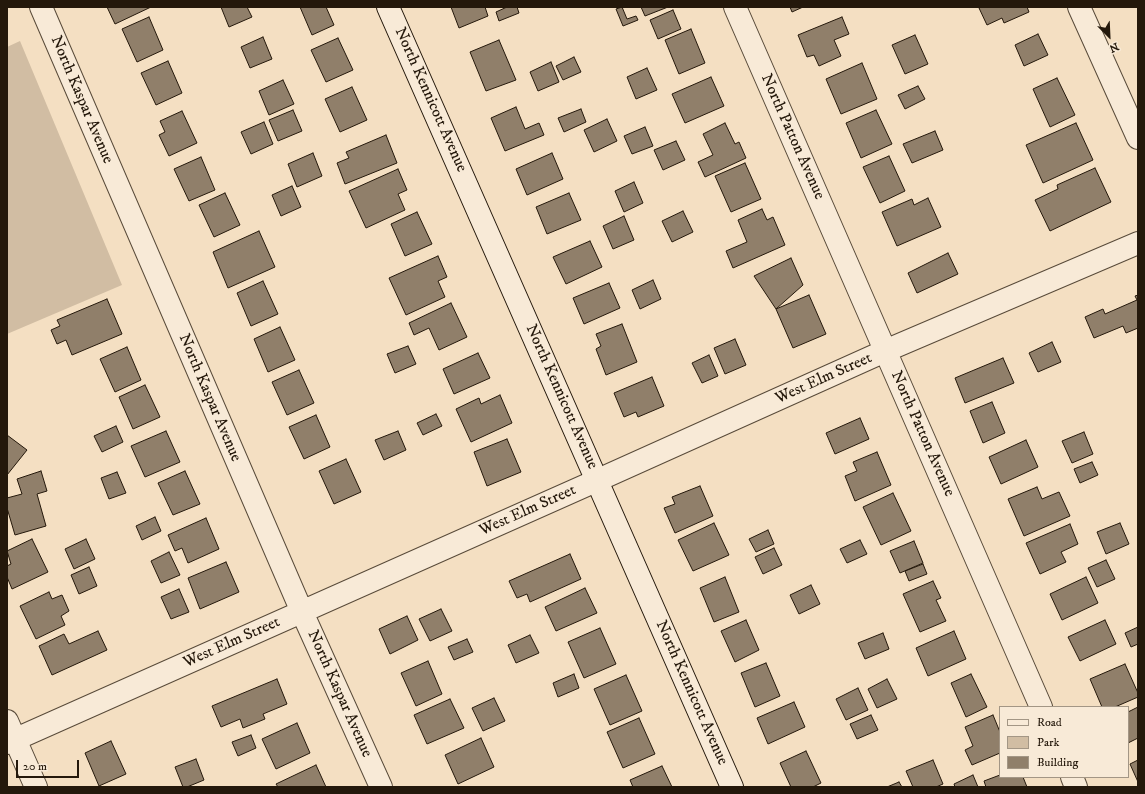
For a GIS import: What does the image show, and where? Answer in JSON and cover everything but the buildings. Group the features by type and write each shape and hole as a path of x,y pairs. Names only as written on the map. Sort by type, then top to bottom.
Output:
{"street":[{"name":"North Kaspar Avenue","path":"41,7 302,612 381,787"},
{"name":"North Kennicott Avenue","path":"388,7 598,480 732,787"},
{"name":"North Patton Avenue","path":"735,7 1041,706"},
{"path":"1079,7 1138,138"},
{"name":"West Elm Street","path":"10,734 302,612 885,351 1138,243"},
{"path":"10,734 36,787"}],"green space":[{"path":"20,41 122,285 7,334 7,47"}]}
